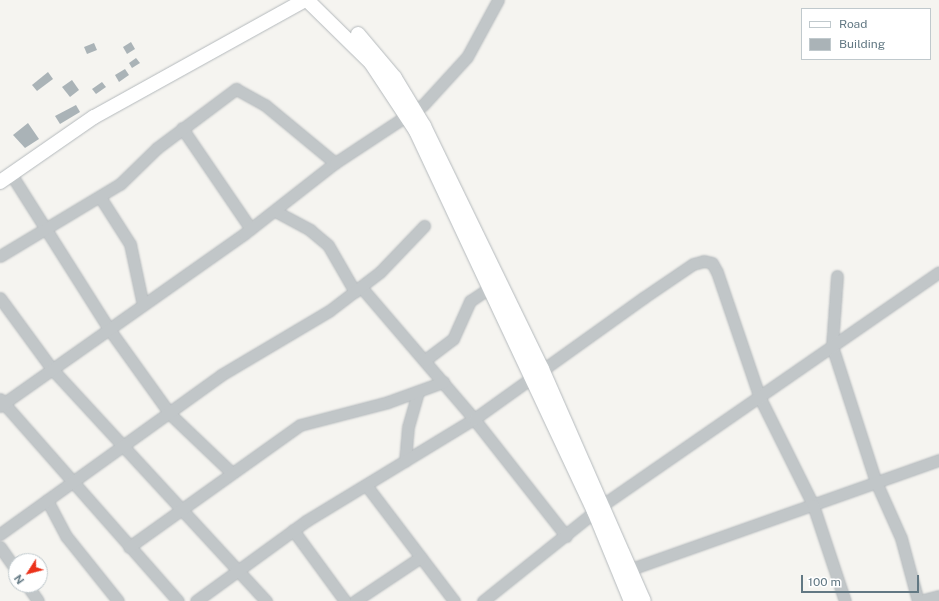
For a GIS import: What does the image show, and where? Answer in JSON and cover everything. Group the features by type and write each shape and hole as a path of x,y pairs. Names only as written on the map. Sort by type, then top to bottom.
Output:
{"main road":[{"path":"6,178 94,117 306,0 371,63 412,113 488,289 537,373"},
{"path":"320,0 380,57 412,113 537,373 599,508 631,568 644,601"},
{"path":"599,508 631,601"}],"street":[{"path":"178,601 1,403 52,369 251,229 335,163 412,113 446,85 467,57 498,0"},
{"path":"0,256 46,226 120,184 182,128 236,89 265,105 335,163"},
{"path":"182,128 251,229"},
{"path":"6,178 46,226 109,329 170,414 231,472"},
{"path":"100,196 130,244 143,305"},
{"path":"275,210 310,230 328,245 358,290 425,360 474,419 566,536"},
{"path":"0,534 170,414 222,375 358,290 424,226"},
{"path":"196,601 293,530 474,419 655,289 704,261 712,263 717,272 760,398 813,505 845,601"},
{"path":"483,601 566,536 599,508 760,398 939,272"},
{"path":"836,276 832,346 876,482 901,538 919,601 939,596"},
{"path":"425,360 453,339 470,301 488,289"},
{"path":"0,298 52,369 122,448 182,506 266,601"},
{"path":"129,547 182,506 300,425 418,391 443,382"},
{"path":"404,461 408,427 418,391"},
{"path":"631,568 939,460"},
{"path":"366,485 454,601"},
{"path":"47,500 66,536 118,601"},
{"path":"293,530 345,601"},
{"path":"0,547 8,558"},
{"path":"355,601 421,557"}],"building":[{"path":"131,42 135,49 127,54 123,47"},
{"path":"94,43 97,50 87,54 84,47"},
{"path":"136,58 140,63 132,68 129,63"},
{"path":"125,69 129,75 119,82 115,75"},
{"path":"48,72 53,79 37,91 32,85"},
{"path":"72,80 79,90 70,97 62,87"},
{"path":"102,82 106,87 96,94 92,89"},
{"path":"76,105 80,112 60,124 55,116"},
{"path":"28,123 39,139 25,148 13,135"}]}
